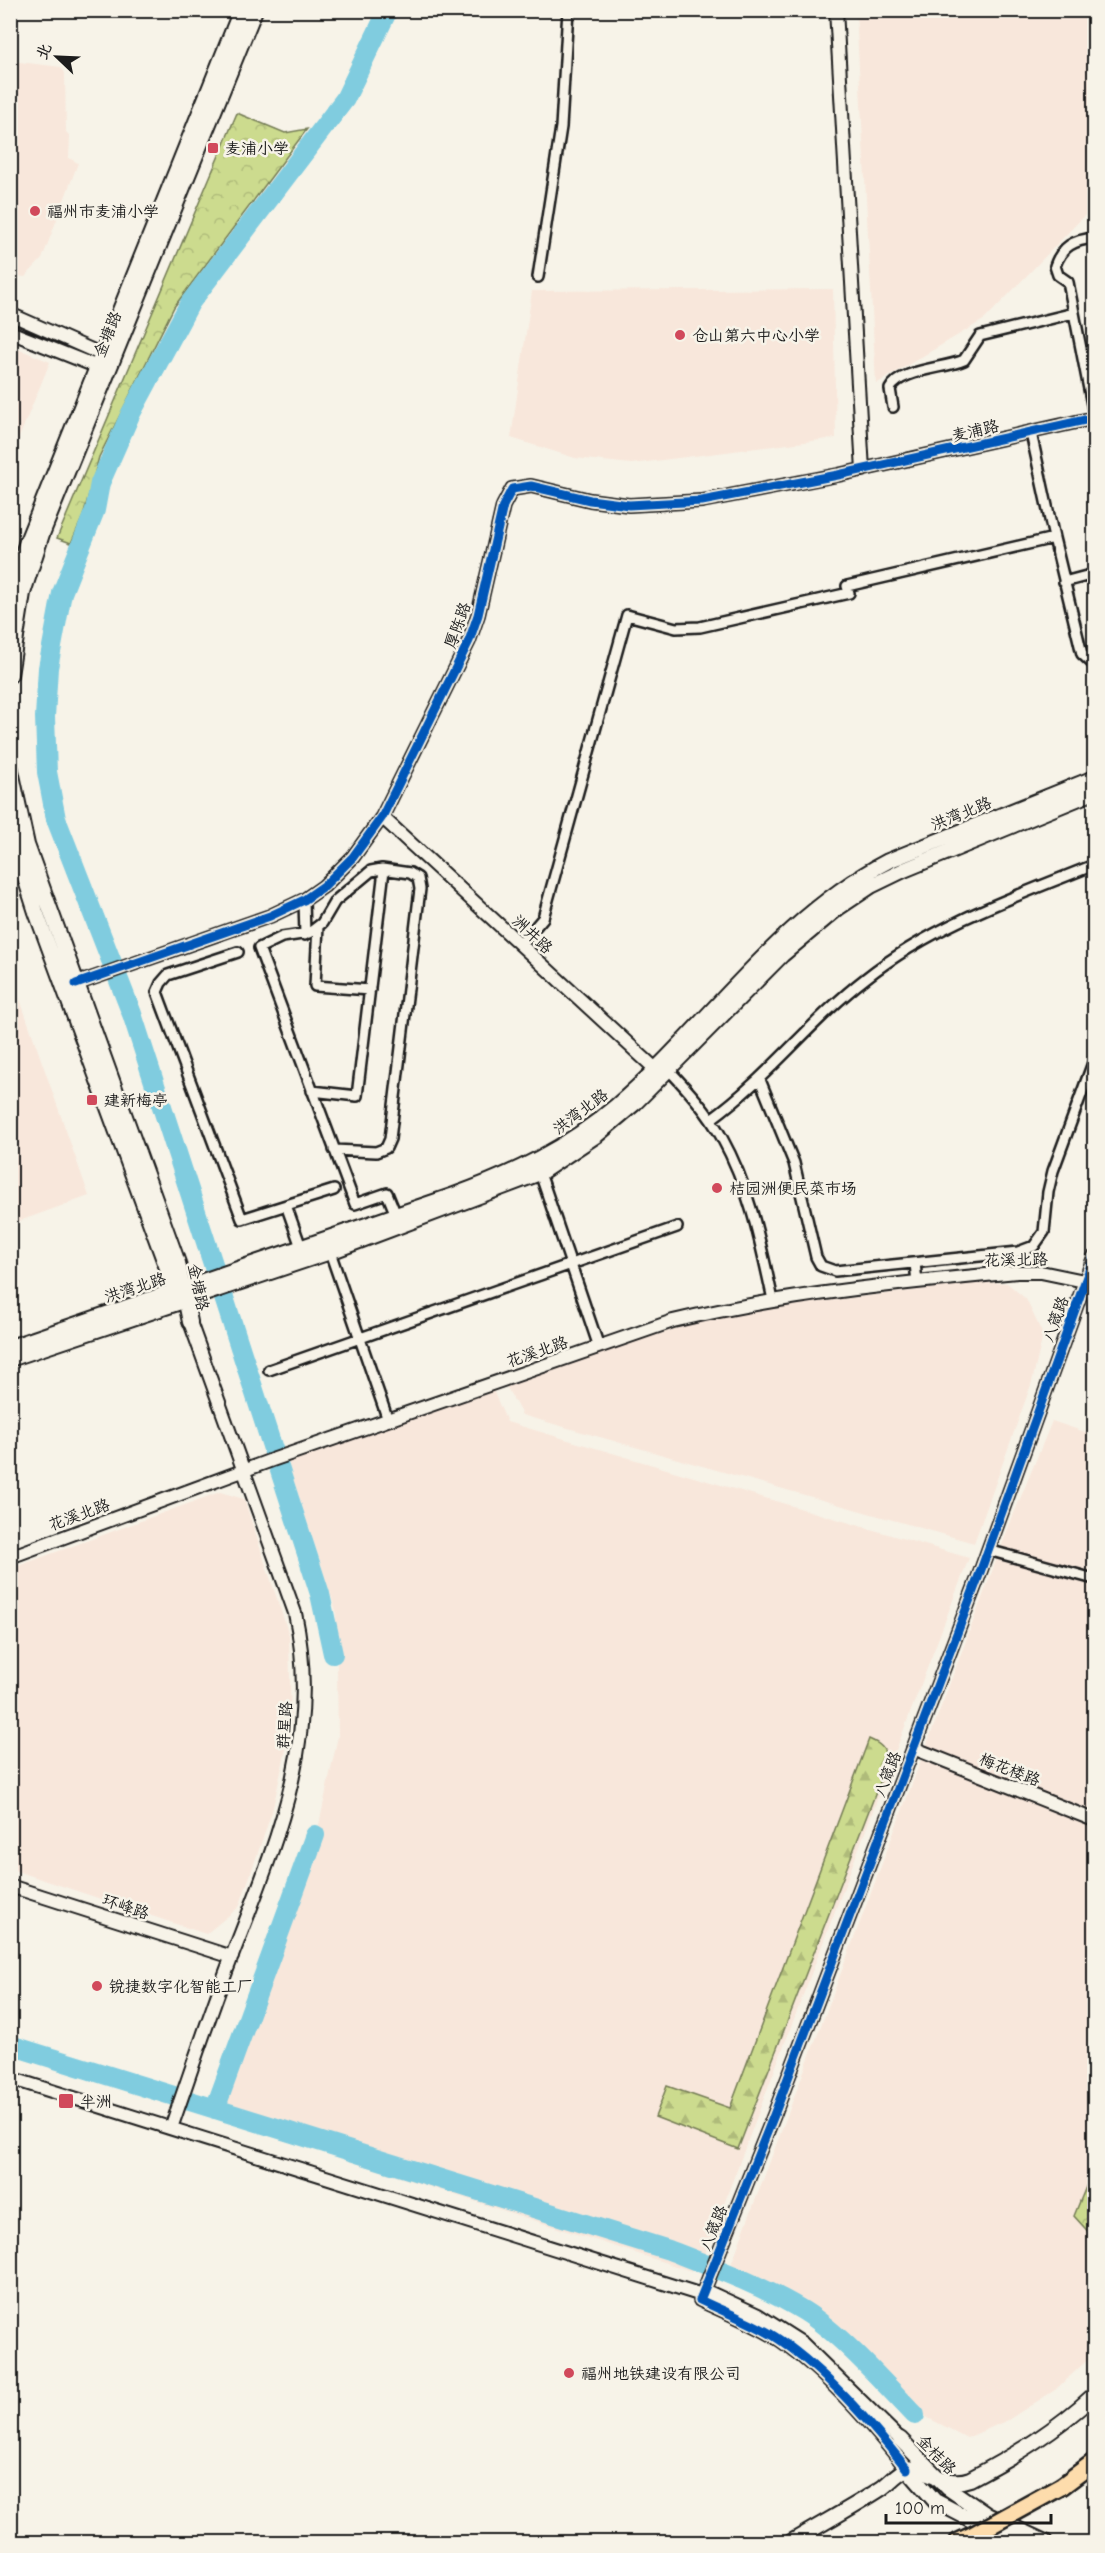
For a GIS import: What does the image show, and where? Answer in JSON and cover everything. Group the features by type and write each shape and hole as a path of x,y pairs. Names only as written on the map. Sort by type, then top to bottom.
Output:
{"highway":[{"path":"965,2540 1062,2486 1095,2462"}],"main road":[{"name":"金塘路","path":"10,675 14,591 27,541 241,10"},
{"name":"金塘路","path":"14,591 42,534 255,10"},
{"name":"金塘路","path":"10,766 27,846 178,1263 180,1296"},
{"name":"洪湾北路","path":"10,1359 213,1284 330,1252 540,1173 597,1135 635,1103 777,943 822,904 859,877 888,861 1095,778"},
{"name":"洪湾北路","path":"228,1279 301,1247 481,1185 544,1157 604,1116 662,1071 798,940 856,895 904,870 1095,792"},
{"name":"金塘路","path":"10,831 31,897 190,1322"},
{"name":"洪湾北路","path":"10,1347 180,1296"},
{"path":"791,2542 883,2487 907,2469 915,2469 936,2479 963,2481 990,2468 1054,2430 1095,2395"},
{"name":"金桔路","path":"900,2439 936,2479 987,2515 1045,2542"},
{"path":"907,2469 935,2501 1014,2542"}],"street":[{"path":"538,277 561,127 568,10"},
{"path":"836,10 863,470"},
{"path":"1095,238 1078,240 1065,247 1055,267 1058,275 1068,282 1095,417"},
{"path":"893,407 890,389 893,383 907,375 964,360 980,336 1074,313"},
{"path":"10,314 100,361"},
{"path":"10,332 100,361"},
{"path":"1083,356 1095,354"},
{"name":"麦浦路","path":"863,470 1095,417"},
{"path":"1031,433 1064,582 1083,654 1095,665"},
{"name":"厚陈路","path":"76,984 260,920 304,900 339,872 382,817 474,629 503,506 512,489 531,486 609,502 676,504 863,470"},
{"path":"520,945 543,918 627,615 676,628 700,627 849,593 847,586 1054,538"},
{"path":"1064,582 1095,574"},
{"name":"洲井路","path":"382,817 520,945 662,1071"},
{"path":"711,1119 760,1080 832,1006 899,954 966,918 1095,865"},
{"path":"312,1091 357,1096 384,870"},
{"path":"334,1150 376,1152 386,1148 390,1139 420,883 415,874 384,870 366,874 335,901 318,926 305,935 282,937 259,948 334,1150 355,1204 387,1193 396,1215"},
{"path":"304,900 305,935"},
{"path":"318,926 315,986 370,990"},
{"path":"238,952 168,975 160,983 157,997 242,1219 334,1190"},
{"path":"760,1080 794,1163 818,1262 825,1268 835,1271 1018,1252 1038,1242 1046,1226 1048,1192 1053,1171 1095,1060"},
{"path":"662,1071 711,1119 728,1148 749,1200 773,1300"},
{"path":"540,1173 599,1347"},
{"path":"286,1205 301,1247"},
{"path":"269,1370 676,1227"},
{"path":"330,1252 388,1420"},
{"name":"八箴路","path":"702,2295 914,1748 1090,1282 1095,1257"},
{"path":"915,1263 917,1282"},
{"path":"898,1264 900,1284"},
{"name":"花溪北路","path":"10,1557 272,1460 673,1321 773,1300 917,1282 1030,1272 1090,1282"},
{"name":"群星路","path":"171,2128 286,1811 297,1764 303,1706 301,1656 295,1613 190,1322"},
{"path":"988,1550 1095,1579"},
{"name":"梅花楼路","path":"914,1748 1095,1820"},
{"name":"环峰路","path":"10,1886 232,1957"},
{"path":"10,2078 702,2295 758,2315 802,2343 900,2439"},
{"path":"702,2295 790,2348 852,2405 907,2469"}],"shaded area":[{"path":"856,11 1094,11 1094,210 1089,211 985,319 876,384"},
{"name":"福州市麦浦小学","path":"11,61 61,67 65,73 66,132 70,136 69,158 78,163 42,259 25,277 11,275"},
{"name":"仓山第六中心小学","path":"833,289 836,438 631,464 575,458 511,438 532,291"},
{"path":"11,346 50,362 11,457"},
{"path":"10,971 89,1196 11,1224 10,1224"},
{"path":"985,1282 1007,1283 1026,1299 1043,1335 1032,1382 974,1543 522,1415 505,1384 687,1325 774,1307"},
{"path":"492,1388 507,1422 969,1558 701,2264 691,2271 225,2121 220,2108 317,1834 338,1736 336,1611 288,1463"},
{"path":"1052,1421 1094,1435 1094,2167 1074,2216 1094,2238 1094,2354 1055,2390 1008,2420 967,2438 911,2409 821,2335 791,2305 726,2278 1011,1521"},
{"path":"220,1492 244,1499 289,1635 291,1727 272,1812 239,1907 206,1934 11,1869 10,1569"}],"green space":[{"path":"237,113 285,133 307,129 174,307 99,457 83,516 71,543 57,538"},
{"path":"869,1739 882,1747 888,1761 738,2149 655,2117 667,2086 730,2108"},
{"path":"1094,2167 1094,2238 1074,2216"}],"waterway":[{"path":"333,1654 320,1594 132,1014 56,819 47,772 45,717 48,668 62,593 95,510 100,483 130,415 190,303 345,99 388,10"},
{"path":"215,2109 315,1835"},
{"path":"10,2045 669,2250 721,2270 804,2311 833,2332 915,2415"}],"cycle path":[{"path":"76,984 270,916 304,900 324,886 353,857 382,817 469,641 478,615 503,506 512,489 531,486 590,500 629,505 702,501 838,475 1094,418"},
{"path":"907,2469 846,2397 793,2349 765,2331 700,2300 774,2115 978,1578 1094,1257"}],"place":[{"name":"麦浦小学","path":"213,148"},
{"name":"福州市麦浦小学","path":"35,211"},
{"name":"仓山第六中心小学","path":"680,335"},
{"name":"建新梅亭","path":"92,1100"},
{"name":"桔园洲便民菜市场","path":"717,1188"},
{"name":"锐捷数字化智能工厂","path":"97,1986"},
{"name":"半洲","path":"66,2101"},
{"name":"福州地铁建设有限公司","path":"569,2373"}]}
